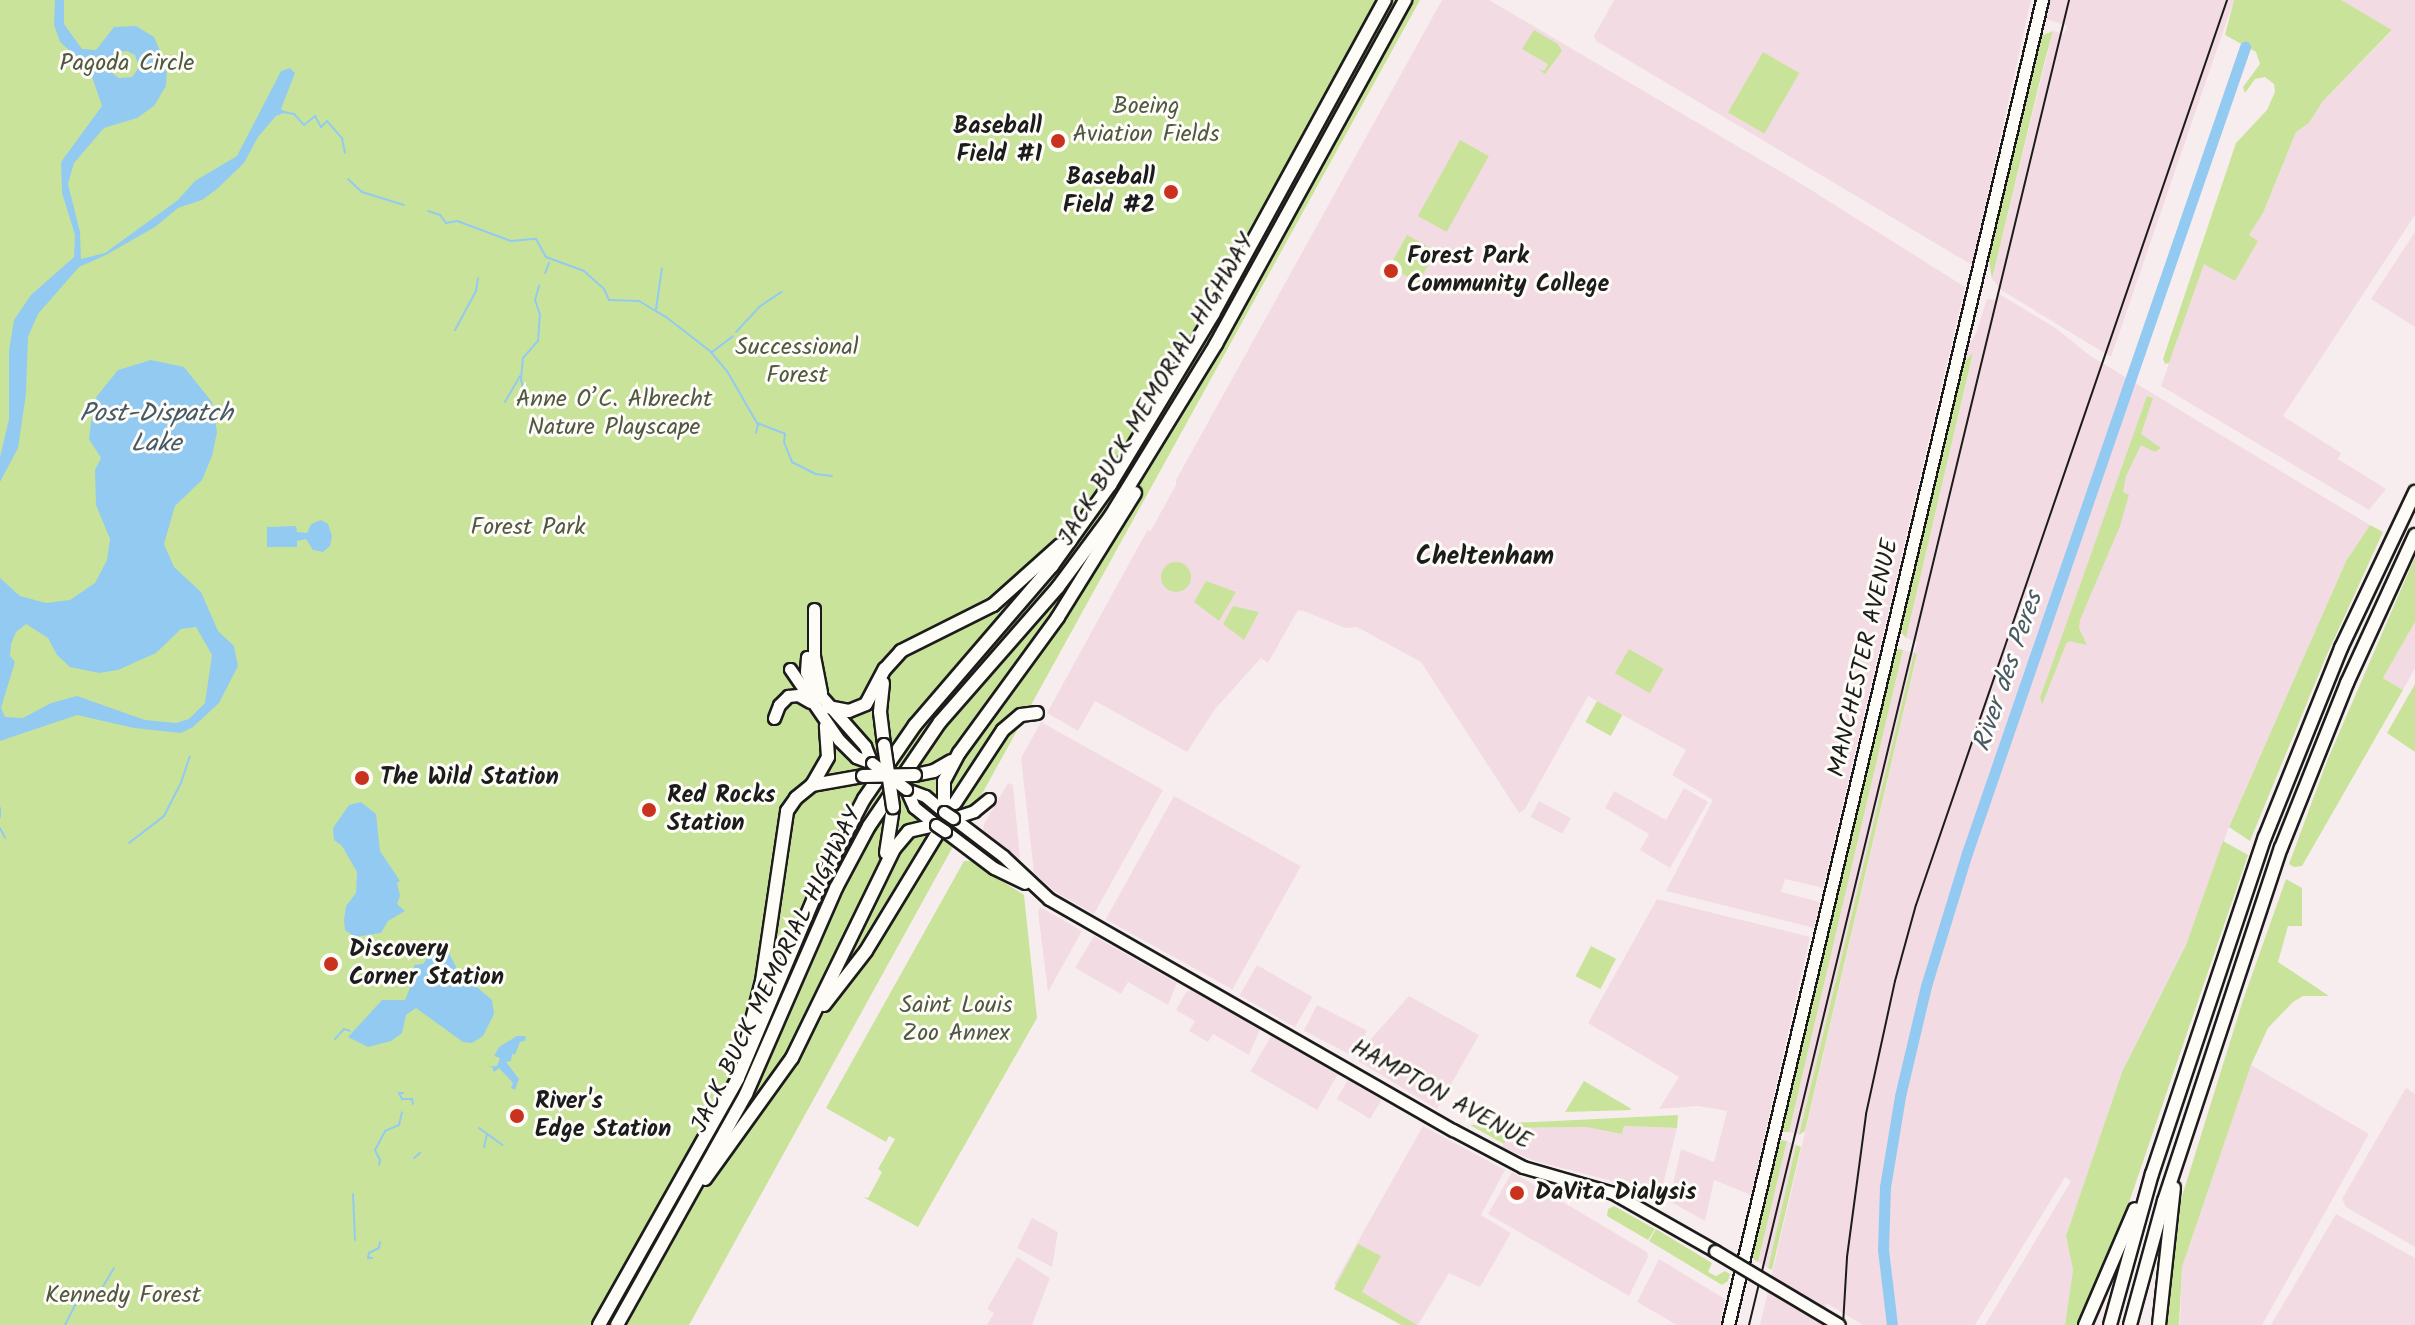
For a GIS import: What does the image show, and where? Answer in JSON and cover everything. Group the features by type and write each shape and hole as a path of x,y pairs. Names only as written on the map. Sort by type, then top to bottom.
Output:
{"highway":[{"name":"JACK BUCK MEMORIAL HIGHWAY","path":"599,1325 738,1078 817,890 872,787 929,707 1052,566 1086,521 1201,334 1385,0"},
{"name":"JACK BUCK MEMORIAL HIGHWAY","path":"617,1325 751,1084 836,888 880,808 940,722 1085,554 1162,433 1260,266 1405,0"},
{"path":"951,811 944,781 959,753 1058,617 1136,492 1162,433"},
{"path":"2110,1325 2152,1174 2265,837 2341,648 2415,492"},
{"path":"828,707 849,711 866,704 891,662 913,643 993,605 1020,584 1086,521"},
{"path":"2130,1325 2181,1149 2269,881 2347,683 2415,535"},
{"path":"691,1193 716,1166 765,1099 810,1024 882,868 893,828 881,701 891,662"},
{"path":"951,811 1003,730 1021,715 1037,713"},
{"path":"738,1078 762,981 785,817 793,801 812,785 828,757 826,726"},
{"path":"812,785 836,778 915,775 942,768 959,753"},
{"path":"882,868 909,831 939,831"},
{"path":"810,1024 857,964 939,831"},
{"path":"2159,1325 2166,1239 2181,1149"},
{"path":"2085,1325 2123,1232 2152,1174"}],"main road":[{"name":"MANCHESTER AVENUE","path":"1728,1325 2042,0"},
{"path":"814,609 815,667 828,707"},
{"path":"807,657 807,676 828,707 865,746 872,763"},
{"name":"HAMPTON AVENUE","path":"790,669 826,726 856,757 872,763 906,789 951,811 1003,856 1029,884"},
{"path":"774,718 779,705 788,696 802,697 814,705"},
{"name":"HAMPTON AVENUE","path":"906,789 914,807 939,831 994,868 1029,884 1063,907 1494,1153 1523,1167 1613,1193 1839,1325"},
{"path":"951,811 974,811 989,799"}],"shaded area":[{"path":"1442,0 1489,0 1800,183 1965,287 1823,888 1785,879 1781,892 1820,902 1814,928 1666,891 1713,800 1672,775 1686,750 1588,696 1525,809 1519,813 1421,662 1357,627 1345,628 1304,611 1298,610 1268,663 1261,658 1215,709 1187,752 1095,701 1078,731 1047,713"},
{"path":"1614,0 2031,0 1972,265 1596,41 1594,36"},
{"path":"2050,0 2234,0 2111,357 2001,290 1992,279 2053,31 2064,34 2067,26 2046,19"},
{"path":"2341,0 2415,0 2415,215 2283,416 2341,453 2338,459 2386,489 2369,510 2161,386 2204,263 2235,281 2257,241 2249,235 2263,213 2296,132 2309,123 2323,101 2392,31"},
{"path":"2415,232 2415,327 2371,299"},
{"path":"1996,292 2057,329 2089,355 2370,525 2346,561 2229,827 2186,945 2122,1072 2066,1236 2073,1270 2065,1325 1985,1325 2071,1181 2065,1177 1975,1325 1863,1325 1826,1303 1825,1325 1760,1325 1917,655 1914,654 1799,1135 1789,1132 1903,650 1914,653 1917,642 1906,638 1973,354 1963,363 1965,353 1976,333 1987,299 1998,300"},
{"path":"2415,622 2415,668 2403,690 2383,678"},
{"path":"1041,722 1163,790 1094,914 1054,891 1034,873 1021,758"},
{"path":"1008,783 1013,785 1018,859 983,832 984,824"},
{"path":"1684,788 1708,802 1670,868 1640,850 1649,834 1605,808 1614,791 1666,820"},
{"path":"1174,796 1301,866 1232,990 1106,919"},
{"path":"1539,801 1571,818 1562,834 1531,817"},
{"path":"1657,899 1810,937 1751,1195 1714,1180 1705,1221 1669,1201 1681,1149 1714,1162 1727,1111 1698,1106 1659,1109 1679,1077 1588,1023"},
{"path":"1040,907 1082,931 1048,992 1038,912"},
{"path":"1094,936 1177,983 1168,1005 1128,982 1121,994 1075,968"},
{"path":"1257,965 1312,997 1295,1027 1240,995"},
{"path":"1191,990 1260,1029 1249,1055 1213,1034 1208,1042 1189,1031 1195,1021 1176,1010 1186,992"},
{"path":"1409,996 1479,1035 1437,1109 1358,1061 1371,1039"},
{"path":"1317,1005 1367,1030 1354,1056 1304,1031"},
{"path":"1271,1036 1338,1074 1317,1110 1250,1072"},
{"path":"2251,1065 2369,1134 2262,1325 2180,1325 2182,1267"},
{"path":"1348,1080 1381,1100 1370,1119 1337,1099"},
{"path":"2406,1088 2415,1094 2415,1247 2346,1207 2342,1199"},
{"path":"1423,1126 1505,1170 1481,1215 1511,1233 1480,1287 1449,1273 1418,1325 1400,1325 1334,1284"},
{"path":"1624,1126 1677,1128 1659,1201 1616,1182 1535,1161 1502,1147 1511,1128 1586,1127 1622,1133"},
{"path":"1787,1141 1796,1145 1768,1268 1758,1262"},
{"path":"1512,1172 1647,1252 1648,1257 1629,1296 1488,1214"},
{"path":"2336,1214 2415,1258 2415,1325 2271,1325"},
{"path":"1032,1218 1058,1232 1052,1267 1017,1248"},
{"path":"1017,1257 1050,1278 1032,1325 987,1325 994,1313 987,1309"},
{"path":"1659,1259 1725,1299 1720,1325 1677,1325 1637,1302"}],"green space":[{"name":"Forest Park","path":"0,0 1420,0 689,1325 0,1325"},
{"path":"2234,0 2341,0 2392,30 2323,101 2309,123 2296,132 2263,213 2249,235 2258,241 2235,281 2204,264 2169,363 2165,364 2163,359 2236,143 2267,110 2275,92 2274,84 2265,77 2255,79 2245,93 2243,87 2260,64 2256,52 2225,35"},
{"path":"1534,30 1558,44 1562,51 1545,74 1538,69 1544,71 1548,64 1522,49"},
{"path":"2053,31 1992,279 1988,255 2041,36"},
{"path":"1763,52 1799,73 1764,134 1728,113"},
{"path":"1460,140 1489,156 1447,232 1418,216"},
{"path":"1407,235 1436,251 1418,282 1390,266"},
{"path":"1973,353 1906,638 1899,630 1963,363"},
{"path":"2147,396 2153,398 2141,434 2161,448 2155,452 2141,445 2126,476 2123,492 2129,495 2120,526 2080,620 2079,628 2087,645 2069,641 2066,644 2042,705 2040,698"},
{"path":"2370,525 2383,532 2325,659 2250,841 2229,827 2346,561"},
{"path":"2415,557 2415,622 2383,678 2403,690 2302,866 2294,867 2289,864 2327,761"},
{"path":"1176,562 1187,566 1191,577 1187,588 1176,592 1165,588 1161,577 1165,566"},
{"path":"1206,581 1236,592 1219,621 1194,602"},
{"path":"1233,606 1259,612 1244,640 1223,624"},
{"path":"1629,649 1664,669 1650,693 1615,673"},
{"path":"1903,650 1789,1132 1784,1132 1780,1127 1784,1108 1890,666 1894,652"},
{"path":"1914,653 1917,654 1805,1131 1799,1135"},
{"path":"2415,684 2415,752 2387,733"},
{"path":"1597,701 1622,715 1611,736 1585,722"},
{"path":"2223,841 2248,855 2123,1220 2081,1325 2065,1325 2073,1270 2066,1236 2122,1072 2186,945"},
{"name":"Saint Louis Zoo Annex","path":"964,861 971,861 1024,895 1037,1018 918,1227 863,1197 868,1198 882,1172 878,1169 895,1139 889,1136 886,1142 826,1108"},
{"path":"2286,879 2302,888 2302,926 2288,926 2278,962 2329,996 2303,996 2268,1028 2251,1065 2182,1267 2179,1325 2164,1325 2179,1206 2243,1000"},
{"path":"1591,946 1616,959 1601,989 1576,976"},
{"path":"1584,1081 1630,1108 1631,1110 1565,1112"},
{"path":"1678,1115 1677,1128 1624,1126 1622,1134 1586,1127 1511,1128 1504,1144 1470,1125"},
{"path":"1777,1141 1787,1141 1758,1262 1749,1256"},
{"path":"1796,1145 1801,1147 1772,1270 1768,1268"},
{"path":"1614,1206 1655,1229 1648,1240 1607,1216 1608,1209"},
{"path":"1656,1229 1712,1263 1708,1272 1716,1276 1725,1271 1730,1274 1728,1281 1722,1285 1649,1241"},
{"path":"1358,1244 1381,1256 1362,1292 1417,1325 1402,1325 1334,1289"}],"water":[{"path":"55,0 64,0 64,24 82,49 96,50 114,27 136,26 154,37 167,67 166,86 154,106 137,118 104,128 74,163 68,184 80,232 81,259 105,253 178,200 195,181 237,156 281,71 290,68 295,73 281,109 286,112 276,116 258,137 244,163 217,189 202,200 178,208 155,227 106,255 79,267 38,314 28,337 26,394 18,448 0,482 0,457 9,419 9,351 14,320 31,295 74,257 75,235 62,193 61,162 102,106 89,68 60,42 54,25","holes":["127,51 135,55 139,67 132,77 119,78 112,73 111,61 119,52"]},
{"name":"Post-Dispatch Lake","path":"151,360 184,367 212,402 217,432 212,456 202,480 175,506 164,544 174,567 201,592 218,631 234,646 238,666 219,703 193,727 181,733 134,728 77,715 0,741 0,578 20,596 46,603 70,600 95,583 107,560 110,539 96,505 95,470 101,458 89,439 97,396 118,370","holes":["26,624 48,638 57,655 70,667 99,673 118,670 156,653 181,629 196,627 212,655 205,703 189,719 176,723 145,720 77,696 51,703 23,718 5,717 1,708 15,662 10,656 16,632"]},
{"path":"321,520 328,524 332,536 330,546 323,552 313,550 306,539 297,541 297,547 267,547 267,527 296,526 297,532 307,533 311,524"},
{"path":"361,802 376,814 380,851 400,881 397,883 400,896 397,904 405,911 388,921 381,933 355,937 345,930 344,920 346,906 356,893 357,872 342,846 334,840 333,828 349,805"},
{"path":"435,942 445,945 458,971 492,1000 494,1014 483,1036 472,1043 463,1042 416,1008 406,1015 402,1033 391,1041 368,1047 348,1037 382,1000 405,1000 413,980 414,965 423,964"},
{"path":"517,1036 526,1036 525,1041 520,1042 511,1061 506,1062 519,1079 515,1090 511,1088 513,1083 499,1068 494,1072 492,1067 486,1067 497,1066 500,1058 494,1056 499,1047"}],"waterway":[{"name":"River des Peres","path":"1892,1325 1883,1250 1885,1187 1900,1096 1926,986 1967,853 2245,47"},
{"path":"284,112 294,114 304,125 315,116 321,127 327,121 342,138 345,153"},
{"path":"348,179 362,192 404,205"},
{"path":"428,211 440,215 446,223 457,221 511,241 536,239 546,257 584,271 604,289 609,300 639,301 666,317 710,351 727,371 757,423 785,434 784,442 792,462 816,474 832,476"},
{"path":"545,273 549,263"},
{"path":"656,309 662,268"},
{"path":"455,330 476,291 478,278"},
{"path":"520,406 526,401 521,380 523,358 538,341 540,315 535,300 539,286"},
{"path":"736,332 759,307 781,292"},
{"path":"712,352 733,336"},
{"path":"505,402 520,376"},
{"path":"756,433 758,424"},
{"path":"129,843 164,816 181,783 190,756"},
{"path":"0,808 0,817"},
{"path":"0,828 5,838"},
{"path":"335,1039 344,1029 350,1031"},
{"path":"403,1093 399,1093 402,1099 412,1099 413,1104"},
{"path":"379,1165 375,1150 385,1131 399,1125 402,1112"},
{"path":"479,1128 502,1145"},
{"path":"484,1147 487,1134"},
{"path":"414,1158 420,1153"},
{"path":"353,1194 355,1240"},
{"path":"372,1258 368,1258 369,1253 379,1248 380,1242"},
{"path":"65,1325 79,1298 102,1288 114,1268"}],"railway":[{"path":"1749,1325 2069,0"},
{"path":"1843,1325 1847,1257 1866,1114 1895,981 1916,905 2227,0"}],"place":[{"name":"Baseball Field #1","path":"1058,141"},
{"name":"Baseball Field #2","path":"1171,192"},
{"name":"Forest Park Community College","path":"1391,271"},
{"name":"The Wild Station","path":"362,778"},
{"name":"Red Rocks Station","path":"649,810"},
{"name":"Discovery Corner Station","path":"331,964"},
{"name":"River's Edge Station","path":"517,1116"},
{"name":"DaVita Dialysis","path":"1517,1193"}],"district":[{"name":"Cheltenham","path":"1485,558"}],"park label":[{"name":"Pagoda Circle","path":"127,64"},
{"name":"Boeing Aviation Fields","path":"1146,121"},
{"name":"Successional Forest","path":"797,362"},
{"name":"Anne O’C. Albrecht Nature Playscape","path":"614,414"},
{"name":"Kennedy Forest","path":"123,1296"}]}
